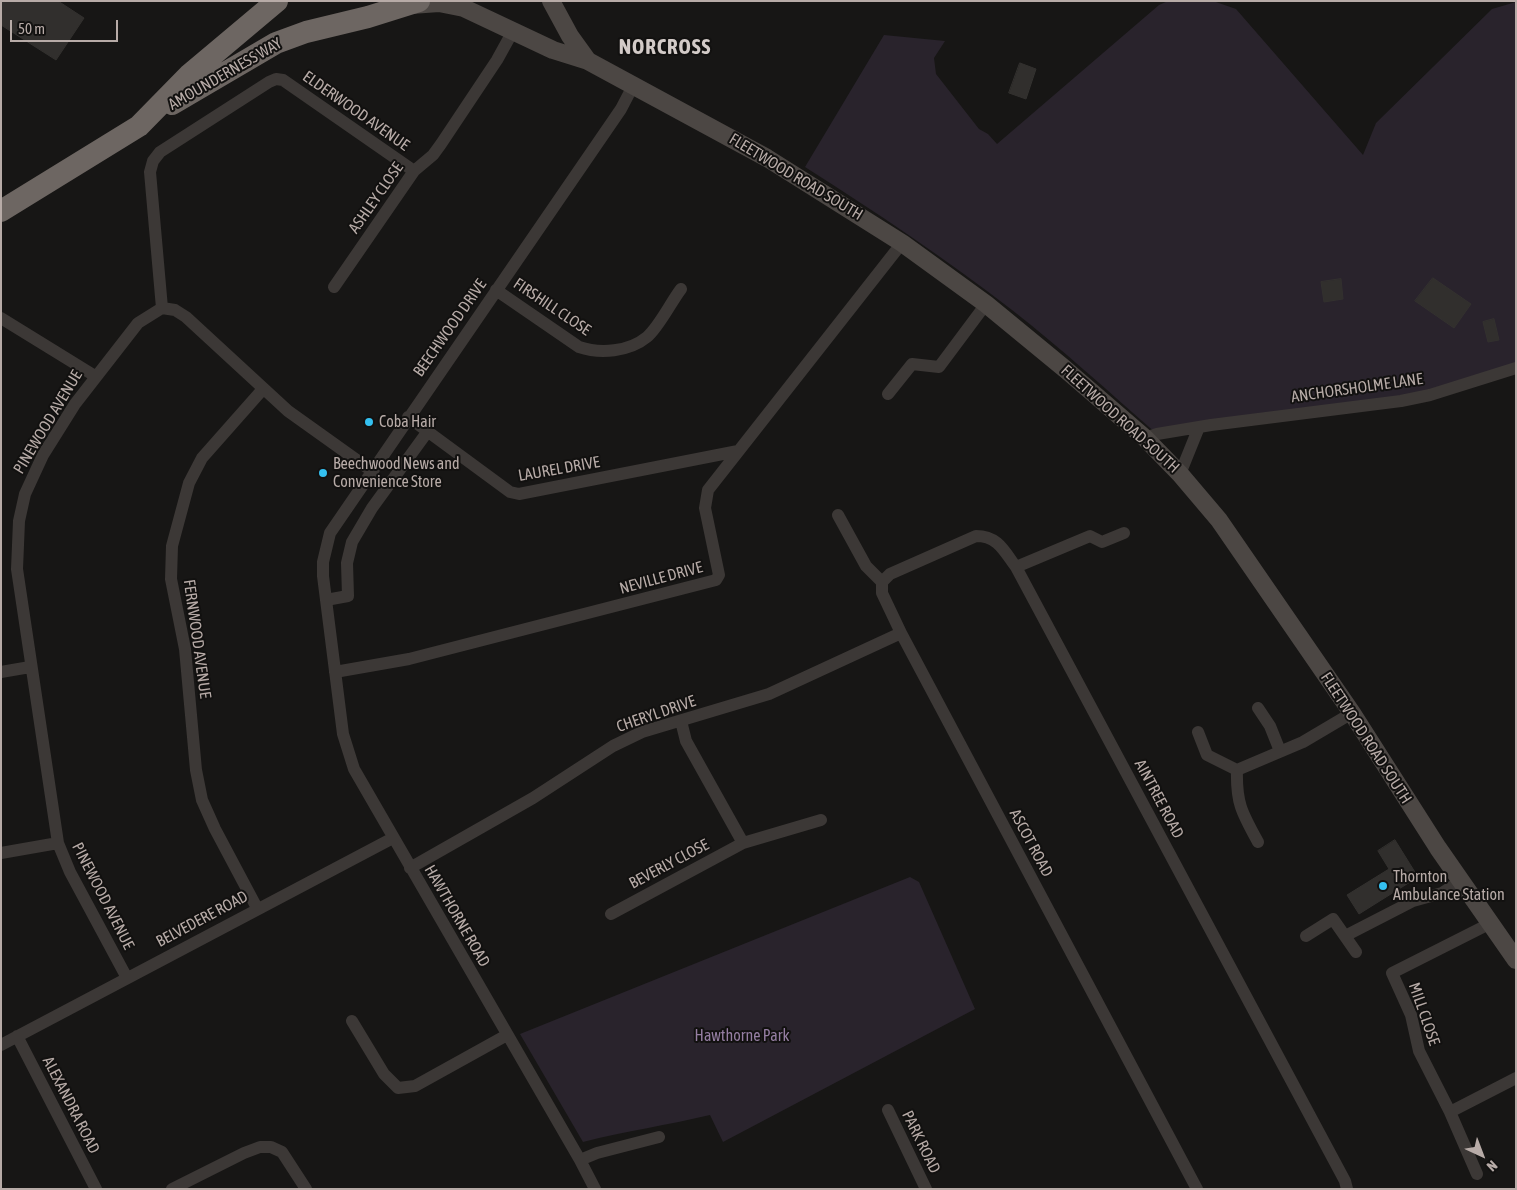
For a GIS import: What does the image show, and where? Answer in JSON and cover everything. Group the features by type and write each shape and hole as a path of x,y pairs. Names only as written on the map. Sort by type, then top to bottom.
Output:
{"highway":[{"name":"AMOUNDERNESS WAY","path":"150,117 189,75 277,1"},
{"path":"366,1 389,10"},
{"name":"AMOUNDERNESS WAY","path":"1,211 94,155 150,117 276,43 306,32 415,3"}],"main road":[{"path":"248,27 265,1"},
{"name":"FLEETWOOD ROAD SOUTH","path":"551,1 570,36 588,61"},
{"name":"FLEETWOOD ROAD SOUTH","path":"415,3 439,3 464,8 553,50 588,61 768,158 902,243 986,304 1145,438 1207,505 1247,559 1352,713 1438,848 1516,960"}],"street":[{"name":"ASHLEY CLOSE","path":"334,287 414,171 433,155 441,144 497,60 513,31"},
{"name":"ELDERWOOD AVENUE","path":"162,308 150,172 153,161 160,152 276,78 283,80 414,171"},
{"name":"BEECHWOOD DRIVE","path":"332,646 322,562 330,533 621,109 634,86"},
{"name":"NEVILLE DRIVE","path":"335,672 409,659 716,580 719,575 705,500 714,480 902,243"},
{"name":"FIRSHILL CLOSE","path":"496,290 579,347 591,351 627,348 647,337 681,288"},
{"path":"888,394 912,364 939,367 986,304"},
{"name":"PINEWOOD AVENUE","path":"127,978 70,872 58,843 30,667 17,569 18,521 24,494 43,456 95,376 138,323 162,308"},
{"path":"162,308 175,310 186,316 288,411 372,471"},
{"path":"1,318 95,376"},
{"name":"ANCHORSHOLME LANE","path":"1145,438 1157,434 1199,427 1401,401 1430,395 1516,368"},
{"name":"FERNWOOD AVENUE","path":"257,908 202,800 196,770 185,649 170,579 172,546 189,483 202,458 263,389"},
{"name":"LAUREL DRIVE","path":"408,417 510,492 519,494 738,451"},
{"path":"1180,474 1199,427"},
{"path":"326,600 348,596 347,563 352,542 372,508 428,430"},
{"name":"ASCOT ROAD","path":"838,515 866,566 882,582 882,593 901,633 1197,1189"},
{"path":"1016,567 1090,536 1102,542 1124,533"},
{"name":"AINTREE ROAD","path":"882,582 890,574 976,536 988,536 999,544 1016,567 1345,1181 1347,1189"},
{"name":"CHERYL DRIVE","path":"410,868 533,798 613,746 642,732 768,694 901,633"},
{"name":"HAWTHORNE ROAD","path":"332,646 343,734 354,769 595,1189"},
{"path":"1,672 30,667"},
{"path":"1258,708 1270,726 1280,751"},
{"path":"1237,770 1304,742 1352,713"},
{"path":"680,721 686,741 743,843"},
{"path":"1198,732 1207,755 1237,770"},
{"path":"1237,770 1236,791 1241,810 1258,842"},
{"name":"BEVERLY CLOSE","path":"611,914 743,843 821,820"},
{"name":"BELVEDERE ROAD","path":"1,1045 257,908 393,838"},
{"path":"1,853 58,843"},
{"path":"1345,936 1412,901 1442,893 1462,880"},
{"path":"1306,936 1333,919 1356,952"},
{"name":"MILL CLOSE","path":"1477,1174 1450,1112 1419,1051 1411,1015 1392,973 1491,923"},
{"path":"352,1021 384,1074 398,1088 415,1086 507,1035"},
{"name":"ALEXANDRA ROAD","path":"18,1036 96,1189"},
{"path":"1450,1112 1516,1078"},
{"name":"PARK ROAD","path":"888,1110 926,1189"},
{"path":"580,1160 598,1153 659,1137"},
{"path":"172,1189 260,1147 271,1147 282,1152 306,1189"}],"green space":[{"path":"1168,1 1213,1 1236,9 1363,155 1376,123 1492,9 1516,2 1516,368 1430,395 1157,434 1049,340 962,272 805,167 884,35 945,41 934,58 936,74 979,129 988,134 997,144 1159,5"},
{"name":"Hawthorne Park","path":"910,877 919,882 975,1009 723,1142 710,1115 583,1142 520,1034"}],"building":[{"path":"1,1 58,1 84,18 56,60 1,25"},
{"path":"1020,63 1036,69 1026,99 1009,93"},
{"path":"1433,278 1471,304 1454,328 1415,301"},
{"path":"1341,279 1343,299 1324,302 1321,282"},
{"path":"1494,319 1499,340 1488,342 1483,322"},
{"name":"Thornton Ambulance Station","path":"1395,840 1418,877 1359,914 1347,895 1389,869 1378,851"}],"place":[{"name":"Coba Hair","path":"369,422"},
{"name":"Beechwood News and Convenience Store","path":"323,473"},
{"name":"Thornton Ambulance Station","path":"1383,886"}],"district":[{"name":"NORCROSS","path":"665,47"}]}
